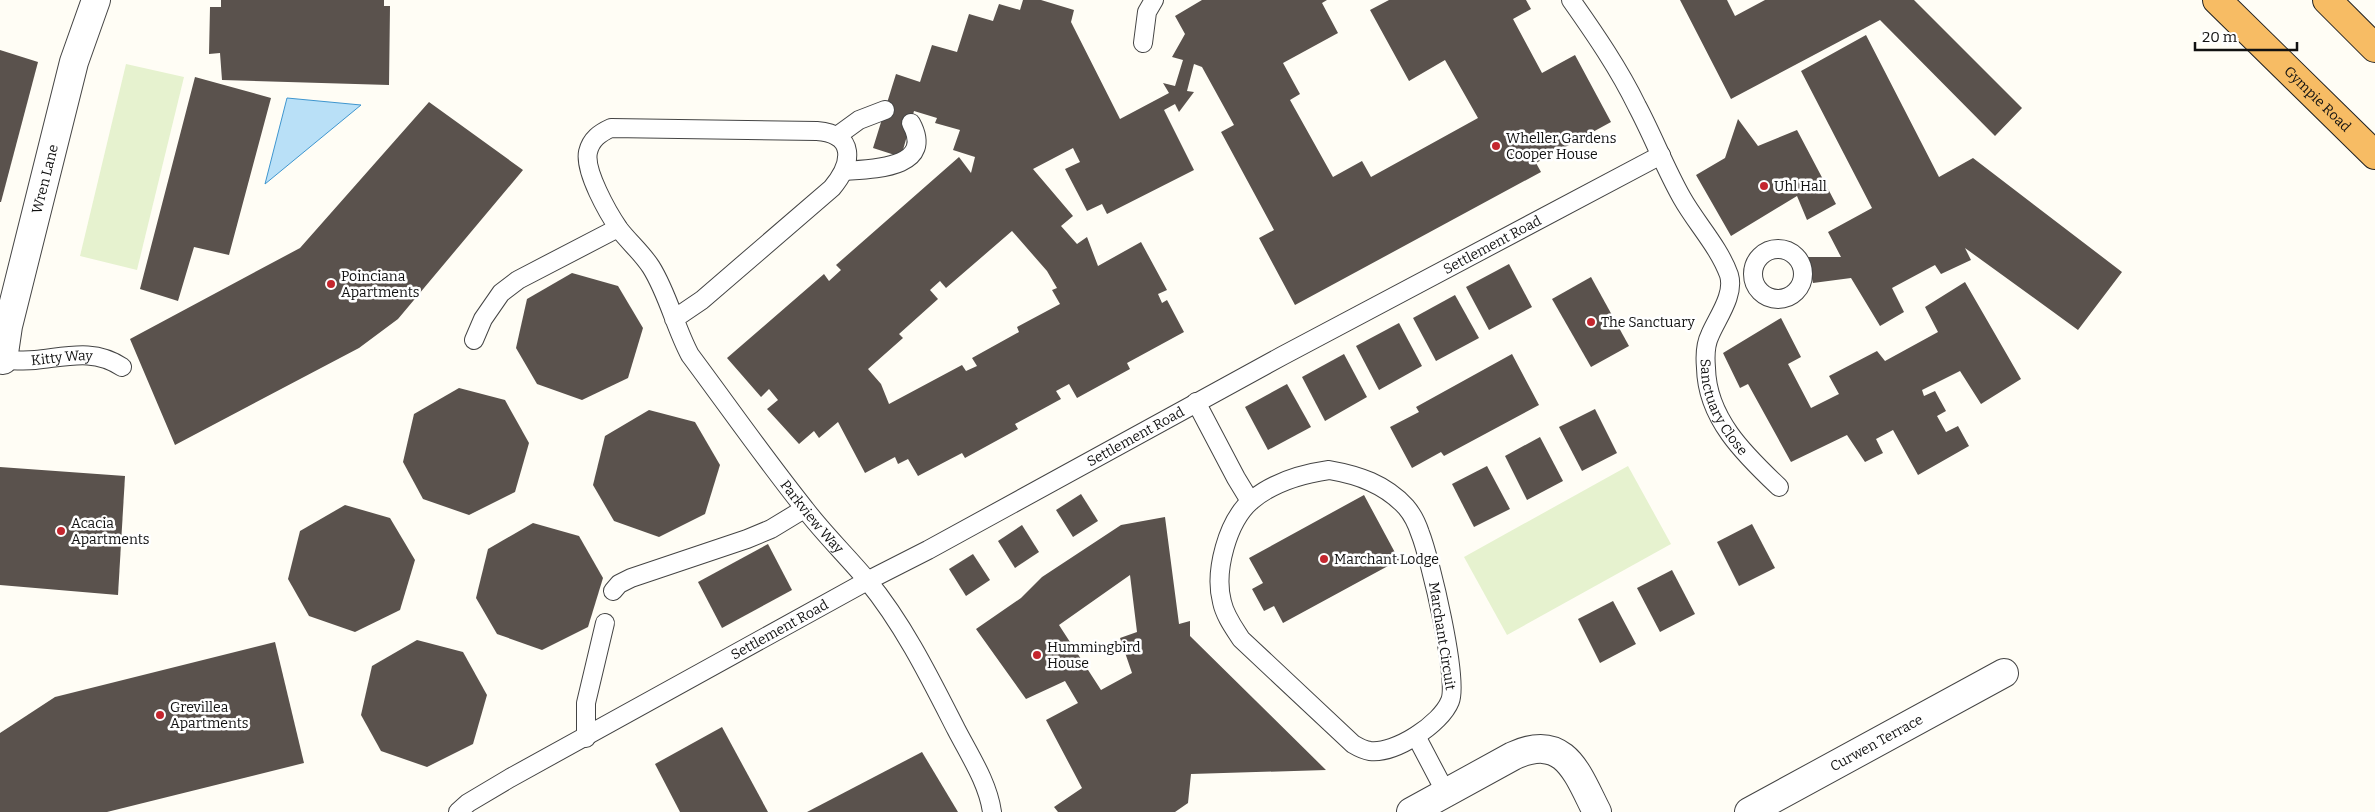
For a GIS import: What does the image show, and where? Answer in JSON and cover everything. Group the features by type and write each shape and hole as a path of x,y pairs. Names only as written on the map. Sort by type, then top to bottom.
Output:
{"highway":[{"name":"Gympie Road","path":"2217,0 2375,155"},
{"path":"2327,0 2375,48"}],"street":[{"name":"Wren Lane","path":"1,360 74,62 96,0"},
{"name":"Curwen Terrace","path":"1749,812 2004,673"},
{"path":"1411,812 1529,748 1545,748 1558,752 1567,759 1597,812"}],"lane":[{"path":"1143,43 1147,12 1154,0"},
{"path":"1571,0 1632,97 1692,216 1723,262 1730,277 1753,274"},
{"path":"674,319 702,300 832,188 844,171 848,158 847,150 836,136 859,120 885,110"},
{"path":"844,171 885,168 905,161 915,147 917,140 912,124"},
{"name":"Parkview Way","path":"836,136 828,132 817,131 611,128 593,140 588,152 588,163 601,197 618,228 651,267 690,355 804,509 835,547 867,581 902,630 932,681 990,796 992,812"},
{"name":"Settlement Road","path":"458,812 468,803 510,778 586,738 867,581 928,550 1196,402 1661,155"},
{"path":"474,340 487,312 500,293 518,280 618,228"},
{"name":"Sanctuary Close","path":"1730,277 1729,292 1709,337 1705,356 1706,382 1712,403 1728,432 1747,457 1779,487"},
{"name":"Kitty Way","path":"1,360 33,360 89,354 113,361 122,367"},
{"path":"1196,402 1250,501"},
{"name":"Marchant Circuit","path":"1328,470 1365,478 1381,486 1406,507 1421,534 1430,566 1453,685 1451,700 1444,712 1416,736 1400,745 1382,750 1363,750 1353,744 1241,639 1230,622 1222,603 1219,583 1221,560 1228,538 1238,517 1250,501 1270,488 1291,478 1328,470"},
{"path":"613,591 619,584 631,578 771,529 804,509"},
{"path":"586,738 586,703 605,623"},
{"path":"1416,736 1446,793"}],"green space":[{"path":"126,64 184,77 137,270 80,256"},
{"path":"1628,466 1671,544 1507,635 1464,557"}],"water":[{"path":"287,98 361,105 265,184"}],"building":[{"path":"221,0 384,0 384,6 390,6 389,85 222,80 220,53 209,54 210,7 221,7"},
{"path":"1023,0 1041,0 1074,10 1071,22 1120,119 1169,93 1163,83 1175,86 1183,60 1172,57 1185,34 1175,16 1202,0 1327,0 1322,3 1338,33 1283,63 1300,94 1290,100 1333,177 1362,161 1371,177 1478,118 1445,60 1409,81 1370,10 1389,0 1526,0 1531,9 1513,19 1542,73 1575,55 1611,122 1536,163 1541,172 1295,305 1259,238 1274,230 1221,132 1234,125 1202,67 1194,64 1187,91 1194,92 1179,112 1175,104 1164,110 1194,170 1107,214 1102,204 1087,211 1065,169 1080,162 1073,148 1033,169 1073,216 1061,226 1077,244 1087,237 1098,266 1141,242 1167,290 1158,294 1162,303 1167,300 1184,332 1127,363 1130,369 1077,398 1069,384 1056,391 1061,399 1015,424 1018,429 965,458 962,453 918,476 908,459 898,464 895,457 865,473 838,422 819,438 814,431 799,444 767,409 778,400 769,389 761,397 727,358 824,274 829,281 841,270 836,265 959,157 971,173 975,157 953,150 960,130 935,123 937,118 914,111 901,157 873,148 896,74 920,82 932,45 957,52 969,14 993,21 999,4 1020,10","holes":["1012,231 1047,271 1057,288 1052,290 1060,304 1017,327 1019,332 972,358 977,366 966,371 962,365 889,404 881,384 868,369 903,338 899,334 938,299 930,290 940,281 946,288"]},
{"path":"1680,0 1727,0 1735,16 1765,0 1914,0 2022,108 1995,136 1880,20 1731,99"},
{"path":"1866,35 1939,177 1973,158 2122,272 2078,330 1965,248 1971,260 1941,274 1935,265 1892,288 1904,312 1880,326 1851,278 1813,283 1807,257 1841,257 1828,232 1872,208 1801,71"},
{"path":"0,50 38,62 1,202 0,202"},
{"path":"195,77 271,98 229,255 194,247 178,301 140,289"},
{"name":"Poinciana Apartments","path":"429,102 523,170 398,319 359,348 175,445 130,339 300,248"},
{"name":"Uhl Hall","path":"1738,119 1758,146 1797,130 1836,204 1807,220 1797,196 1731,236 1696,175 1725,158"},
{"path":"1509,264 1532,307 1489,330 1466,287"},
{"path":"572,273 618,286 643,328 628,378 582,400 537,384 516,348 527,299"},
{"name":"The Sanctuary","path":"1591,277 1629,346 1591,367 1552,299"},
{"path":"1965,282 2021,379 1981,404 1960,371 1922,390 1924,396 1935,391 1946,411 1937,416 1946,432 1958,426 1969,446 1918,475 1893,430 1876,439 1883,453 1865,462 1847,435 1791,462 1748,384 1740,388 1723,353 1781,318 1801,357 1788,364 1811,408 1839,394 1829,376 1877,351 1885,361 1938,332 1925,307"},
{"path":"1455,295 1479,338 1436,361 1413,318"},
{"path":"1399,323 1422,366 1379,390 1356,346"},
{"path":"1344,354 1367,397 1325,421 1302,377"},
{"path":"1512,354 1539,405 1444,456 1441,452 1412,468 1390,427 1419,412 1416,407"},
{"path":"1287,384 1311,427 1268,450 1245,407"},
{"path":"459,388 505,400 529,443 515,492 469,515 423,499 403,462 414,414"},
{"path":"1595,409 1617,453 1582,471 1559,427"},
{"path":"649,410 695,422 720,465 705,514 659,537 614,521 593,485 605,436"},
{"path":"1540,437 1563,481 1527,500 1505,456"},
{"path":"1487,466 1510,509 1474,527 1452,484"},
{"name":"Acacia Apartments","path":"0,467 125,476 118,595 0,585"},
{"path":"1081,494 1098,521 1073,537 1056,510"},
{"name":"Marchant Lodge","path":"1364,495 1399,560 1283,623 1274,606 1264,611 1252,589 1263,583 1249,558"},
{"path":"345,505 390,518 415,560 400,610 355,632 309,616 288,579 300,531"},
{"name":"Hummingbird House","path":"1165,517 1179,624 1190,621 1190,636 1326,770 1191,774 1188,803 1175,812 1058,812 1054,807 1082,788 1046,720 1078,703 1065,681 1026,699 976,629 1021,598 1042,577 1121,525","holes":["1130,575 1137,632 1120,638 1132,673 1101,690 1059,625"]},
{"path":"533,523 579,536 603,578 588,627 542,650 497,634 476,598 488,549"},
{"path":"1752,524 1775,568 1739,586 1717,542"},
{"path":"1022,525 1039,552 1015,568 998,541"},
{"path":"768,544 792,590 722,628 698,582"},
{"path":"973,554 990,580 966,596 949,569"},
{"path":"1672,570 1695,614 1660,632 1637,588"},
{"path":"1613,601 1636,644 1600,663 1578,619"},
{"path":"417,640 463,652 487,695 473,744 427,767 381,751 361,715 372,666"},
{"name":"Grevillea Apartments","path":"275,642 304,763 107,812 0,812 0,733 55,697"},
{"path":"722,727 768,812 680,812 655,764"},
{"path":"922,752 958,812 807,812"}],"place":[{"name":"Wheller Gardens Cooper House","path":"1496,146"},
{"name":"Uhl Hall","path":"1764,186"},
{"name":"Poinciana Apartments","path":"331,284"},
{"name":"The Sanctuary","path":"1591,322"},
{"name":"Acacia Apartments","path":"61,531"},
{"name":"Marchant Lodge","path":"1324,559"},
{"name":"Hummingbird House","path":"1037,655"},
{"name":"Grevillea Apartments","path":"160,715"}]}
